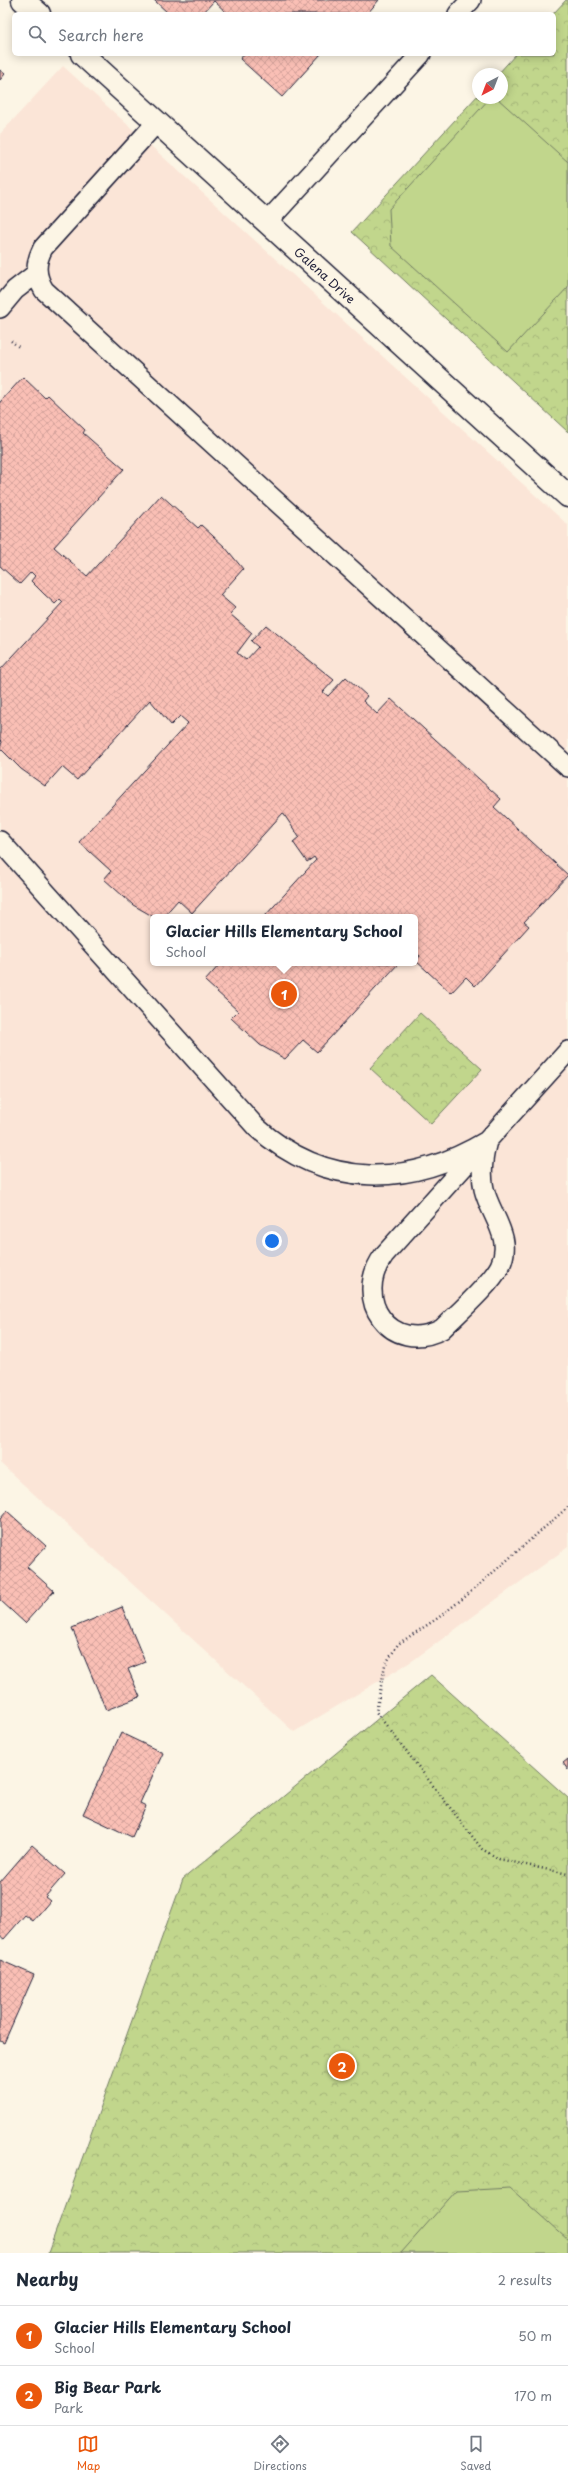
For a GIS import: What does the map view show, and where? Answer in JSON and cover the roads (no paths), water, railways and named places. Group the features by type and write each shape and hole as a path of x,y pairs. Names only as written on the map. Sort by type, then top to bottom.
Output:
{"street":[{"path":"23,0 37,12"},
{"name":"Galena Drive","path":"84,56 568,496"}],"lane":[{"path":"460,12 471,0"},
{"path":"267,222 419,56"},
{"path":"157,122 43,248 37,260 36,274 39,282 50,296 568,767"},
{"path":"0,308 15,290 36,274"},
{"path":"0,841 256,1127 290,1153 310,1163 334,1171 383,1175 428,1168 468,1152 487,1140"},
{"path":"487,1140 482,1171 483,1187 488,1204 502,1231 505,1244 500,1266 442,1329 431,1335 419,1337 407,1336 396,1332 378,1314 372,1301 372,1276 376,1265 487,1140 568,1051"}],"place":[{"name":"Glacier Hills Elementary School","path":"284,994"},
{"name":"Big Bear Park","path":"342,2066"}]}
